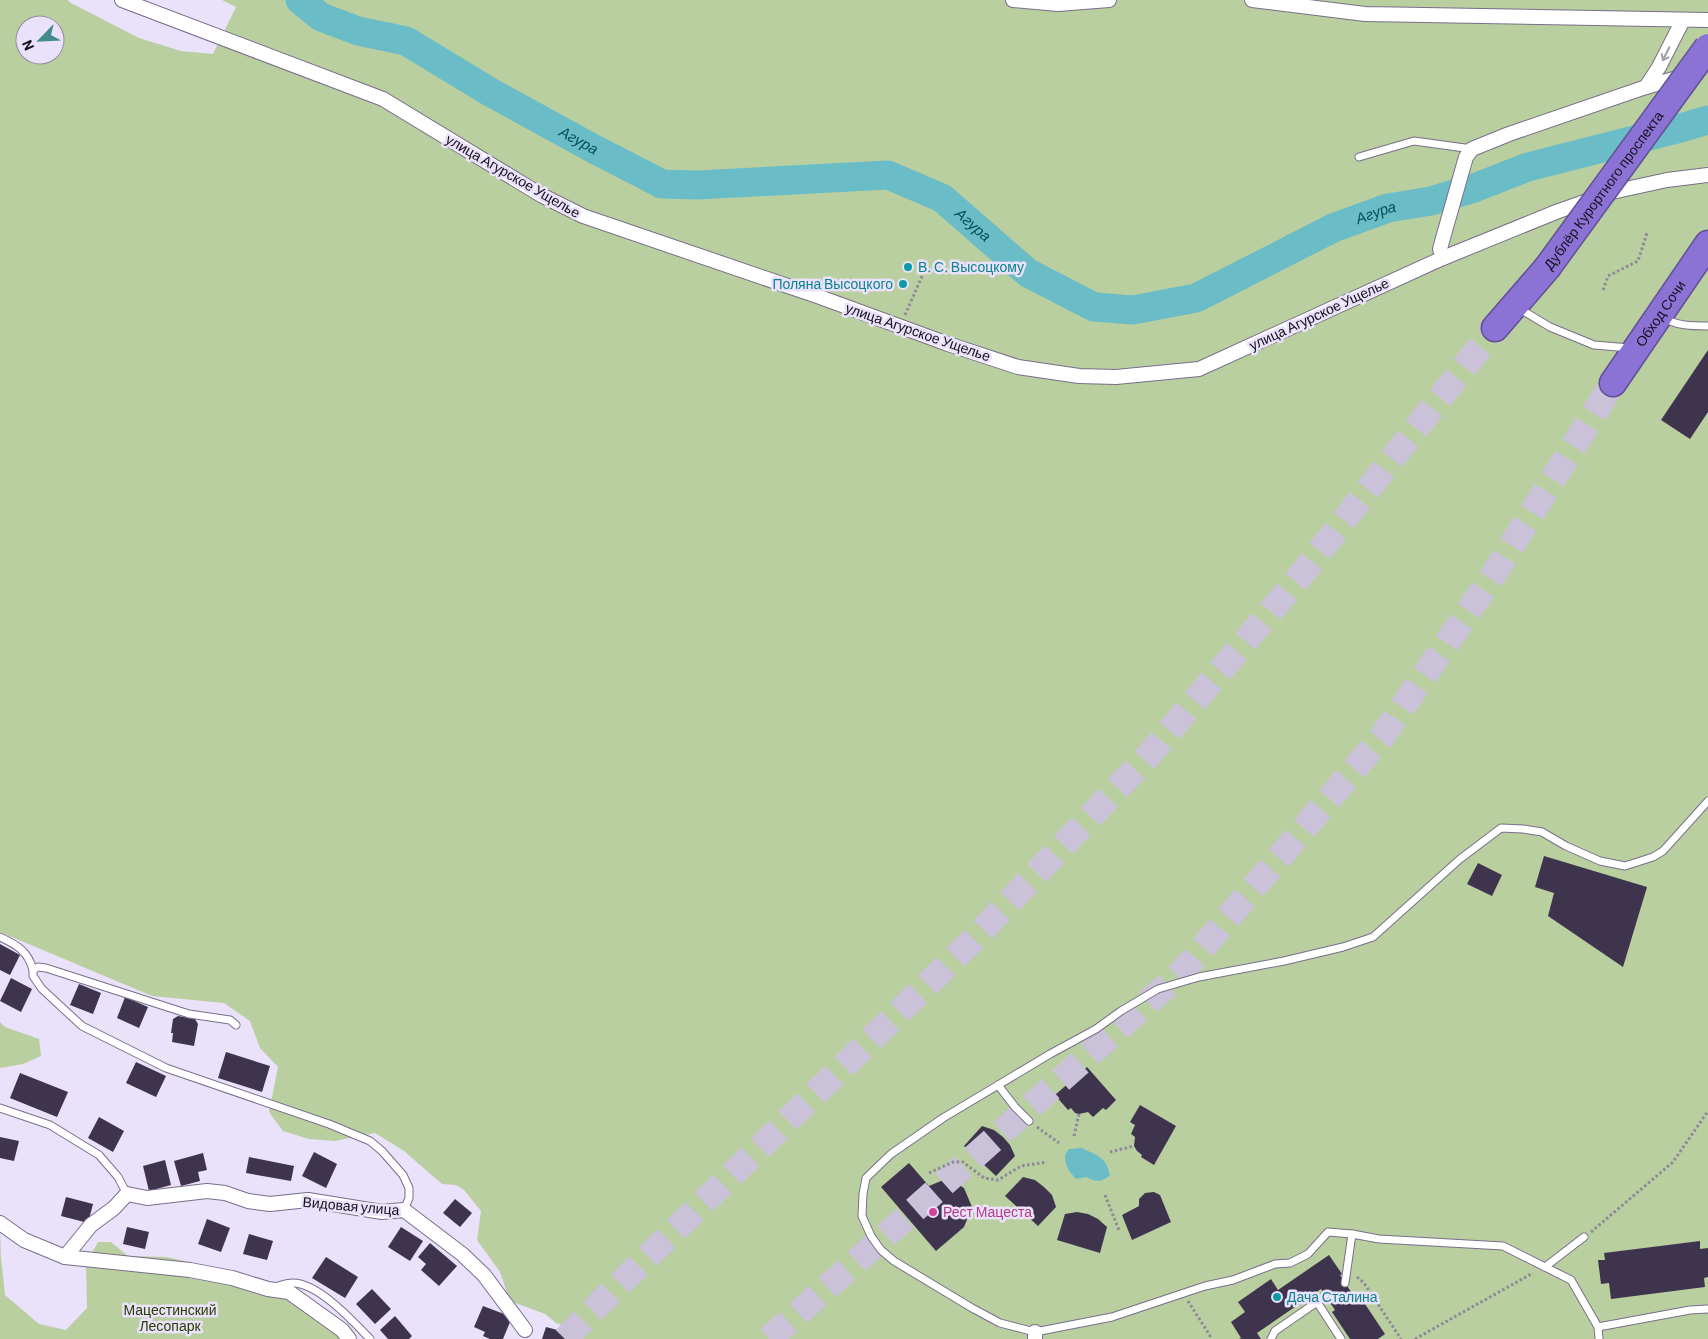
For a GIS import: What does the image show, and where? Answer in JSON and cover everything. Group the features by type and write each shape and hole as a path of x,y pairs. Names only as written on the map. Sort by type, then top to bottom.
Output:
{"highway":[{"name":"Дублёр Курортного проспекта","path":"1495,328 1547,268 1708,48"},
{"name":"Обход Сочи","path":"1612,383 1707,246"}],"street":[{"name":"улица Агурское Ущелье","path":"122,0 382,99 540,195 582,216 1018,367 1079,376 1116,377 1200,369 1443,258 1556,212 1612,192 1667,180 1708,176"},
{"path":"1013,0 1058,4 1109,0"},
{"path":"1252,0 1365,14 1708,20"},
{"path":"1646,86 1659,68 1683,20"},
{"path":"1443,258 1440,249 1469,153 1509,134 1646,86 1660,84 1688,75 1708,64"},
{"name":"Видовая улица","path":"126,1194 147,1198 207,1191 225,1193 248,1201 270,1204 308,1200 382,1212 404,1210 462,1254 484,1275 525,1330"},
{"path":"65,1256 91,1225 114,1208 126,1194"},
{"path":"0,1223 24,1240 65,1256 190,1270 232,1278 268,1289 289,1292 342,1330 349,1339"}],"lane":[{"path":"1358,157 1414,141 1469,153"},
{"path":"1515,306 1550,327 1594,344 1636,348"},
{"path":"1660,315 1669,321 1681,325 1708,326"},
{"path":"1599,1339 1598,1327 1571,1280 1503,1246 1379,1239 1328,1232 1308,1254 1290,1263 1275,1264 1233,1280 1205,1286 1112,1317 1035,1335 1000,1323 972,1308 894,1261 881,1250 871,1236 862,1216 866,1178 898,1149 943,1118 1050,1054 1096,1029 1121,1011 1158,989 1199,977 1284,961 1343,947 1373,937 1460,859 1501,828 1542,832 1566,846 1600,861 1625,866 1663,852 1708,801"},
{"path":"0,937 25,952 31,961 33,976 42,989 82,1026 166,1068 329,1124 370,1141 382,1151 402,1175 409,1188 409,1198 404,1210"},
{"path":"33,970 38,967 46,968 189,1014 230,1020 236,1025"},
{"path":"998,1085 1015,1107 1030,1121"},
{"path":"0,1108 50,1125 99,1155 118,1177 126,1194"},
{"path":"1345,1283 1352,1234"},
{"path":"1545,1267 1584,1237"},
{"path":"268,1289 292,1283 310,1286 346,1313 370,1339"},
{"path":"1271,1339 1275,1331 1325,1295"},
{"path":"1317,1302 1341,1339"},
{"path":"1598,1327 1690,1310 1708,1309"}],"path":[{"path":"1603,290 1608,276 1638,261 1647,233"},
{"path":"900,327 923,274"},
{"path":"1584,1237 1673,1162 1708,1111"},
{"path":"1074,1136 1079,1114"},
{"path":"1030,1121 1059,1143"},
{"path":"1110,1152 1134,1146"},
{"path":"929,1174 953,1162 963,1162 984,1178 998,1180 1021,1166 1047,1162"},
{"path":"1105,1195 1119,1230"},
{"path":"1415,1339 1545,1267"},
{"path":"1347,1268 1364,1283 1401,1339"},
{"path":"1184,1294 1212,1339"}],"green space":[{"path":"0,0 68,0 139,38 181,51 213,54 236,7 222,0 1708,0 1708,1339 582,1339 579,1331 556,1323 545,1314 510,1301 500,1272 477,1240 481,1211 464,1190 456,1185 442,1184 404,1151 375,1133 335,1141 309,1139 283,1131 269,1112 278,1067 260,1048 250,1021 224,1003 152,996 0,932"},
{"path":"0,1022 5,1027 39,1039 41,1056 23,1064 0,1068"},
{"name":"Мацестинский Лесопарк","path":"0,1231 5,1295 39,1324 66,1330 87,1308 86,1264 98,1242 111,1242 128,1256 167,1257 202,1265 228,1275 291,1290 355,1339 0,1339"}],"shaded area":[{"path":"1082,1148 1097,1155 1104,1161 1110,1175 1098,1181 1086,1177 1076,1179 1068,1168 1065,1155 1069,1149"}],"building":[{"path":"1708,350 1708,412 1690,439 1661,420"},
{"path":"1544,856 1647,887 1623,967 1548,916 1554,893 1535,887"},
{"path":"1478,863 1502,875 1492,896 1467,884"},
{"path":"0,944 20,955 10,975 0,970"},
{"path":"11,978 32,989 21,1012 0,1001"},
{"path":"79,984 101,993 93,1014 70,1005"},
{"path":"125,997 148,1007 139,1028 117,1018"},
{"path":"178,1016 195,1019 198,1024 194,1046 172,1042 173,1019"},
{"path":"226,1052 270,1066 262,1092 218,1078"},
{"path":"136,1062 166,1076 156,1097 126,1083"},
{"path":"1087,1067 1116,1100 1106,1110 1103,1108 1093,1117 1088,1112 1079,1114 1075,1113 1071,1108 1068,1110 1055,1095"},
{"path":"20,1073 68,1092 57,1117 10,1098"},
{"path":"1140,1105 1176,1126 1154,1165 1141,1157 1142,1155 1134,1146 1135,1137 1131,1134 1135,1125 1130,1122"},
{"path":"99,1117 124,1131 113,1152 88,1138"},
{"path":"982,1126 994,1130 1003,1137 1010,1145 1015,1156 996,1176 964,1146"},
{"path":"0,1137 19,1141 14,1161 0,1158"},
{"path":"314,1152 337,1164 326,1188 302,1176"},
{"path":"203,1153 207,1170 198,1172 200,1181 181,1186 174,1161"},
{"path":"249,1157 294,1166 291,1181 246,1173"},
{"path":"165,1160 171,1185 149,1191 143,1166"},
{"path":"909,1163 929,1186 948,1178 964,1188 972,1207 964,1227 936,1251 881,1187"},
{"path":"1023,1177 1035,1180 1044,1187 1052,1195 1056,1207 1038,1226 1005,1196"},
{"path":"1154,1192 1160,1195 1171,1222 1132,1240 1122,1215 1139,1206 1139,1199 1145,1193"},
{"path":"66,1197 93,1204 88,1223 61,1216"},
{"path":"455,1199 472,1213 460,1227 443,1213"},
{"path":"1077,1212 1088,1214 1098,1219 1107,1227 1100,1253 1057,1240 1065,1214"},
{"path":"207,1219 230,1228 221,1252 198,1244"},
{"path":"127,1227 149,1232 145,1249 123,1244"},
{"path":"401,1227 423,1241 410,1261 388,1247"},
{"path":"249,1234 273,1241 267,1260 243,1254"},
{"path":"1700,1241 1700,1249 1708,1248 1708,1277 1704,1278 1705,1287 1611,1299 1609,1283 1601,1284 1598,1260 1605,1260 1604,1253"},
{"path":"430,1243 457,1266 439,1286 421,1270 426,1264 418,1257"},
{"name":"Дача Сталина","path":"1329,1255 1355,1298 1359,1295 1385,1334 1378,1339 1350,1339 1332,1312 1335,1310 1321,1289 1257,1333 1261,1339 1239,1339 1241,1338 1231,1322 1245,1312 1238,1302 1271,1279 1278,1290"},
{"path":"326,1257 358,1277 345,1298 312,1278"},
{"path":"372,1289 391,1309 375,1324 356,1304"},
{"path":"483,1306 512,1317 503,1339 490,1339 483,1336 485,1332 474,1327"},
{"path":"395,1316 412,1336 409,1339 388,1339 380,1330"},
{"path":"546,1327 576,1335 575,1339 542,1339"}],"waterway":[{"name":"Агура","path":"300,0 321,17 358,31 406,41 490,92 662,184 698,185 888,175 942,198 1028,273 1094,307 1133,310 1196,298 1333,228 1388,208 1431,201 1474,188 1528,167 1708,120"}],"tunnel":[{"path":"565,1339 968,945 1148,756 1293,585 1495,328"},
{"path":"769,1339 1182,972 1384,734 1490,580 1613,383"}],"place":[{"name":"В. С. Высоцкому","path":"908,267"},
{"name":"Поляна Высоцкого","path":"903,284"},
{"name":"Рест Мацеста","path":"933,1212"},
{"name":"Дача Сталина","path":"1277,1297"}]}
